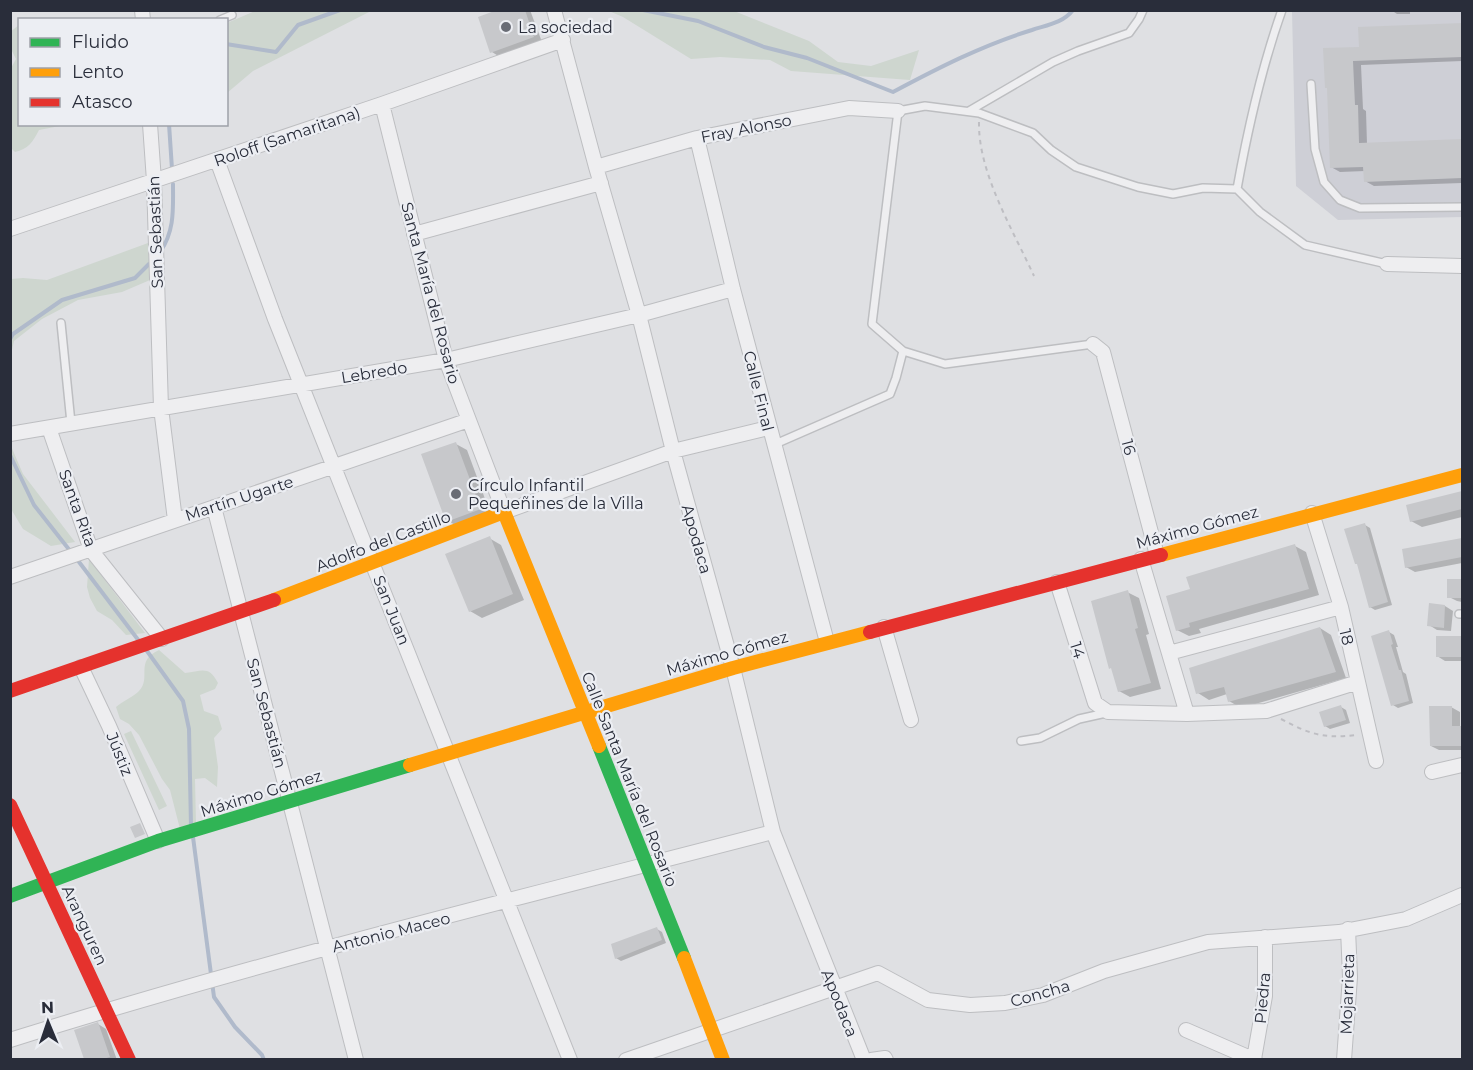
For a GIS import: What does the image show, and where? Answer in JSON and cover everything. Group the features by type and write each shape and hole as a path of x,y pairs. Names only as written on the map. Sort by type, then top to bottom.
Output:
{"street":[{"name":"Apodaca","path":"554,10 639,315 673,451 733,668 773,832 864,1059"},
{"name":"Roloff (Samaritana)","path":"10,229 154,182 563,40"},
{"name":"Santa María del Rosario","path":"382,104 446,360 504,512"},
{"name":"Fray Alonso","path":"596,167 697,138 849,108 898,111"},
{"name":"San Sebastián","path":"150,126 161,408 175,520"},
{"name":"Calle Final","path":"697,138 732,289 827,642"},
{"name":"San Juan","path":"217,160 275,319 570,1059"},
{"path":"414,234 601,183"},
{"path":"1387,264 1462,266"},
{"name":"Lebredo","path":"10,434 446,360 639,315 732,289"},
{"name":"16","path":"1093,344 1103,352 1157,555"},
{"name":"Martín Ugarte","path":"10,577 469,420"},
{"name":"Santa Rita","path":"50,428 81,554 158,640"},
{"name":"Adolfo del Castillo","path":"10,691 241,613 504,512 673,451 768,428"},
{"name":"Máximo Gómez","path":"10,896 158,841 733,668 1462,475"},
{"name":"San Sebastián","path":"214,507 356,1059"},
{"name":"Calle Santa María del Rosario","path":"504,512 647,864 723,1059"},
{"name":"18","path":"1312,513 1341,607 1376,761"},
{"path":"1141,559 1187,714"},
{"name":"14","path":"1057,582 1095,703 1108,712"},
{"path":"1169,653 1341,607"},
{"path":"885,627 910,720"},
{"name":"Jústiz","path":"81,667 158,841"},
{"path":"1108,712 1187,714 1266,711 1358,682"},
{"path":"1432,771 1462,765"},
{"name":"Aranguren","path":"10,805 129,1059"},
{"name":"Antonio Maceo","path":"10,1040 106,1010 327,948 773,832"},
{"name":"Concha","path":"626,1059 880,973 928,1000 970,1005 1005,1003 1043,995 1104,971 1208,942 1339,932 1406,919 1462,895"},
{"name":"Mojarrieta","path":"1344,1059 1350,978 1348,929"},
{"name":"Piedra","path":"1254,1059 1266,996 1265,937"},
{"path":"1186,1030 1254,1059"},
{"path":"871,1059 886,1059"}],"lane":[{"path":"969,111 1053,62 1129,33 1143,10"},
{"path":"1237,189 1248,127 1270,40 1282,10"},
{"path":"224,18 231,15"},
{"path":"1311,84 1315,149 1324,182 1340,200 1360,208 1462,207"},
{"path":"1093,344 945,364 903,351 872,324 898,111 926,106 979,113 1032,134 1076,168 1138,187 1173,194 1203,188 1237,189 1260,212 1305,245 1387,264"},
{"path":"62,323 71,423"},
{"path":"773,445 890,394 903,351"},
{"path":"1021,741 1040,738 1079,719 1108,712"}],"path":[{"path":"979,113 978,141 985,168 1034,276"},
{"path":"1266,711 1306,732 1321,736 1339,737 1370,733"}],"shaded area":[{"path":"255,10 371,11 253,71 228,92 228,23"},
{"path":"609,11 734,11 809,41 838,62 871,66 919,50 910,80 791,71 770,60 720,57 691,59 623,17"},
{"path":"1292,11 1462,11 1462,217 1338,220 1296,186"},
{"path":"18,26 18,126 60,126 39,130 30,144 15,152 10,147 11,68 16,59 11,49 10,32"},
{"path":"148,243 150,280 122,292 78,300 42,319 14,341 11,354 11,279 47,280"},
{"path":"11,446 23,474 75,542 51,546 23,529 11,509"},
{"path":"89,559 145,633 126,635 112,620 97,611 87,587"},
{"path":"159,650 185,673 208,671 218,683 215,689 200,695 204,711 218,716 222,729 214,738 218,767 217,787 205,778 195,779 196,824 180,829 170,790 139,735 129,724 120,719 116,707 143,686 147,659"},
{"path":"131,731 167,806 159,810 124,734"}],"building":[{"name":"La sociedad","path":"497,10 525,10 534,37 490,53 478,17"},
{"path":"1462,23 1462,57 1353,61 1359,143 1462,139 1462,178 1364,182 1363,167 1330,168 1323,48 1359,47 1358,27"},
{"name":"Círculo Infantil Pequeñines de la Villa","path":"456,442 481,509 446,522 421,454"},
{"path":"1462,491 1462,509 1410,522 1406,505"},
{"path":"1365,523 1388,602 1369,608 1357,564 1355,564 1344,529"},
{"path":"490,536 513,594 469,612 445,554"},
{"path":"1462,538 1462,557 1405,568 1402,549"},
{"path":"1295,544 1309,589 1189,623 1190,627 1176,631 1166,596 1190,589 1186,577"},
{"path":"1447,579 1462,579 1462,598 1447,598"},
{"path":"1128,590 1138,628 1135,629 1151,683 1118,692 1111,668 1109,669 1091,601"},
{"path":"1429,603 1445,605 1444,628 1427,626"},
{"path":"1320,627 1336,672 1228,702 1224,687 1196,694 1189,668"},
{"path":"1389,630 1393,644 1391,645 1399,670 1401,670 1409,701 1391,706 1371,636"},
{"path":"1436,636 1462,636 1462,657 1436,657"},
{"path":"1341,705 1346,720 1324,727 1319,712"},
{"path":"1429,706 1452,706 1452,726 1462,726 1462,746 1430,746"},
{"path":"140,823 145,834 135,838 130,827"},
{"path":"657,927 662,940 615,959 611,944"},
{"path":"98,1022 110,1057 84,1059 74,1030"}],"waterway":[{"path":"228,44 276,52 298,25 340,10"},
{"path":"643,10 698,21 764,47 807,58 893,92 978,50 1060,21 1073,10"},
{"path":"169,126 172,169"},
{"path":"160,252 171,228 173,184"},
{"path":"10,339 13,334 62,300 135,278 149,264"},
{"path":"10,455 34,505 71,552"},
{"path":"76,558 139,641"},
{"path":"147,651 183,701 189,729 191,826"},
{"path":"193,837 214,997 235,1027 264,1060"}],"traffic: fast":[{"path":"599,746 684,958"},
{"path":"10,896 158,841 410,765"}],"traffic: slow":[{"path":"1161,555 1462,475"},
{"path":"274,600 504,512 599,746"},
{"path":"410,765 733,668 870,632"},
{"path":"684,958 723,1060"}],"traffic: jam":[{"path":"870,632 1161,555"},
{"path":"10,691 274,600"},
{"path":"10,805 129,1060"}],"place":[{"name":"La sociedad","path":"506,27"},
{"name":"Círculo Infantil Pequeñines de la Villa","path":"456,494"}]}
